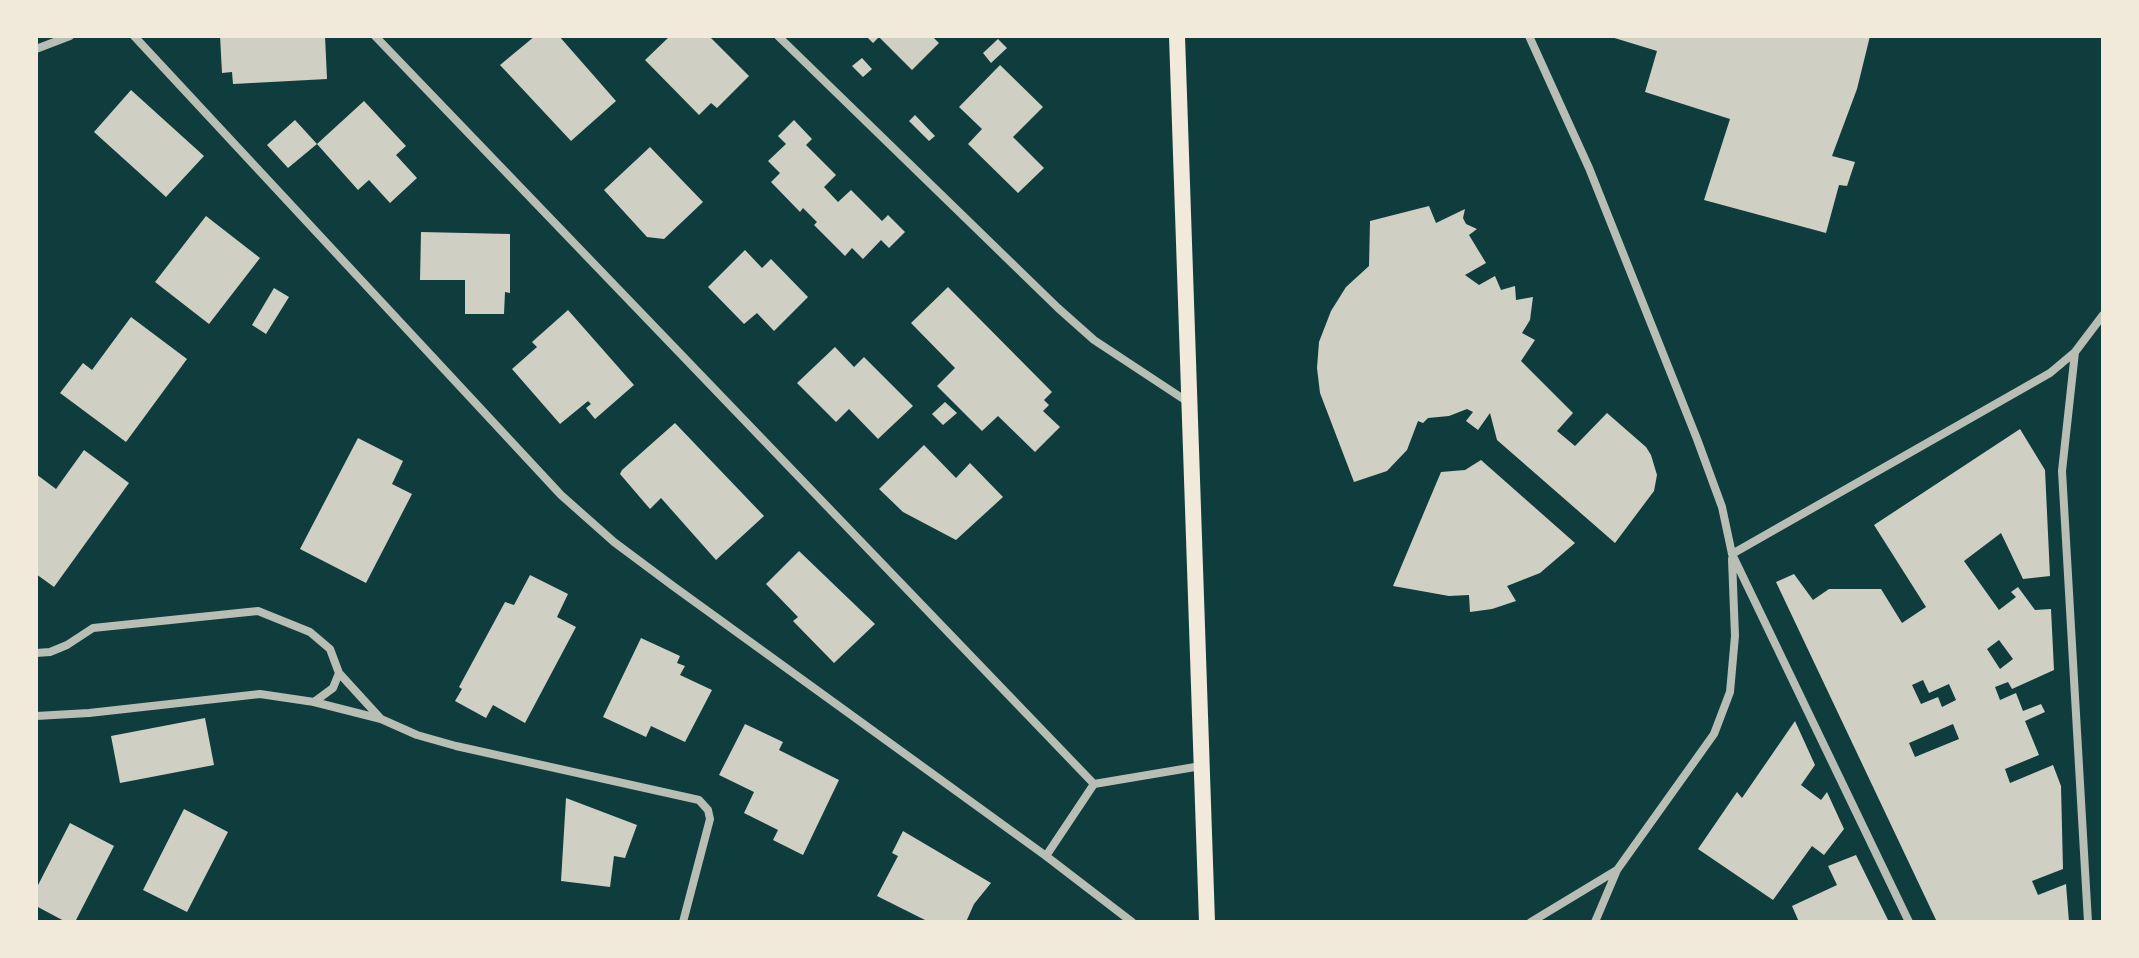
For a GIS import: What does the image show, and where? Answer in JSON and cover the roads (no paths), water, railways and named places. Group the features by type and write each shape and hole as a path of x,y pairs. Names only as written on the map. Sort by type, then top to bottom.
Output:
{"main road":[{"path":"1177,36 1207,922"}],"street":[{"path":"36,49 70,36"},
{"path":"134,36 561,495 614,542 1132,922"},
{"path":"375,36 1094,784"},
{"path":"778,36 1058,308 1094,340 1189,403"},
{"path":"1529,36 1589,168 1691,425 1722,507 1732,554 1735,636 1730,692 1714,734 1617,870 1595,922"},
{"path":"1732,554 2050,373 2075,352 2103,315"},
{"path":"2075,352 2062,471 2088,922"},
{"path":"1732,554 1909,922"},
{"path":"36,653 50,652 67,645 93,628 258,611 310,632 330,649 339,673 381,719"},
{"path":"314,702 333,688 339,673"},
{"path":"36,716 260,694 314,702 381,719 417,735 456,746 699,800 708,810 710,819 683,922"},
{"path":"1046,856 1094,784 1201,766"},
{"path":"1531,922 1617,870"}]}
